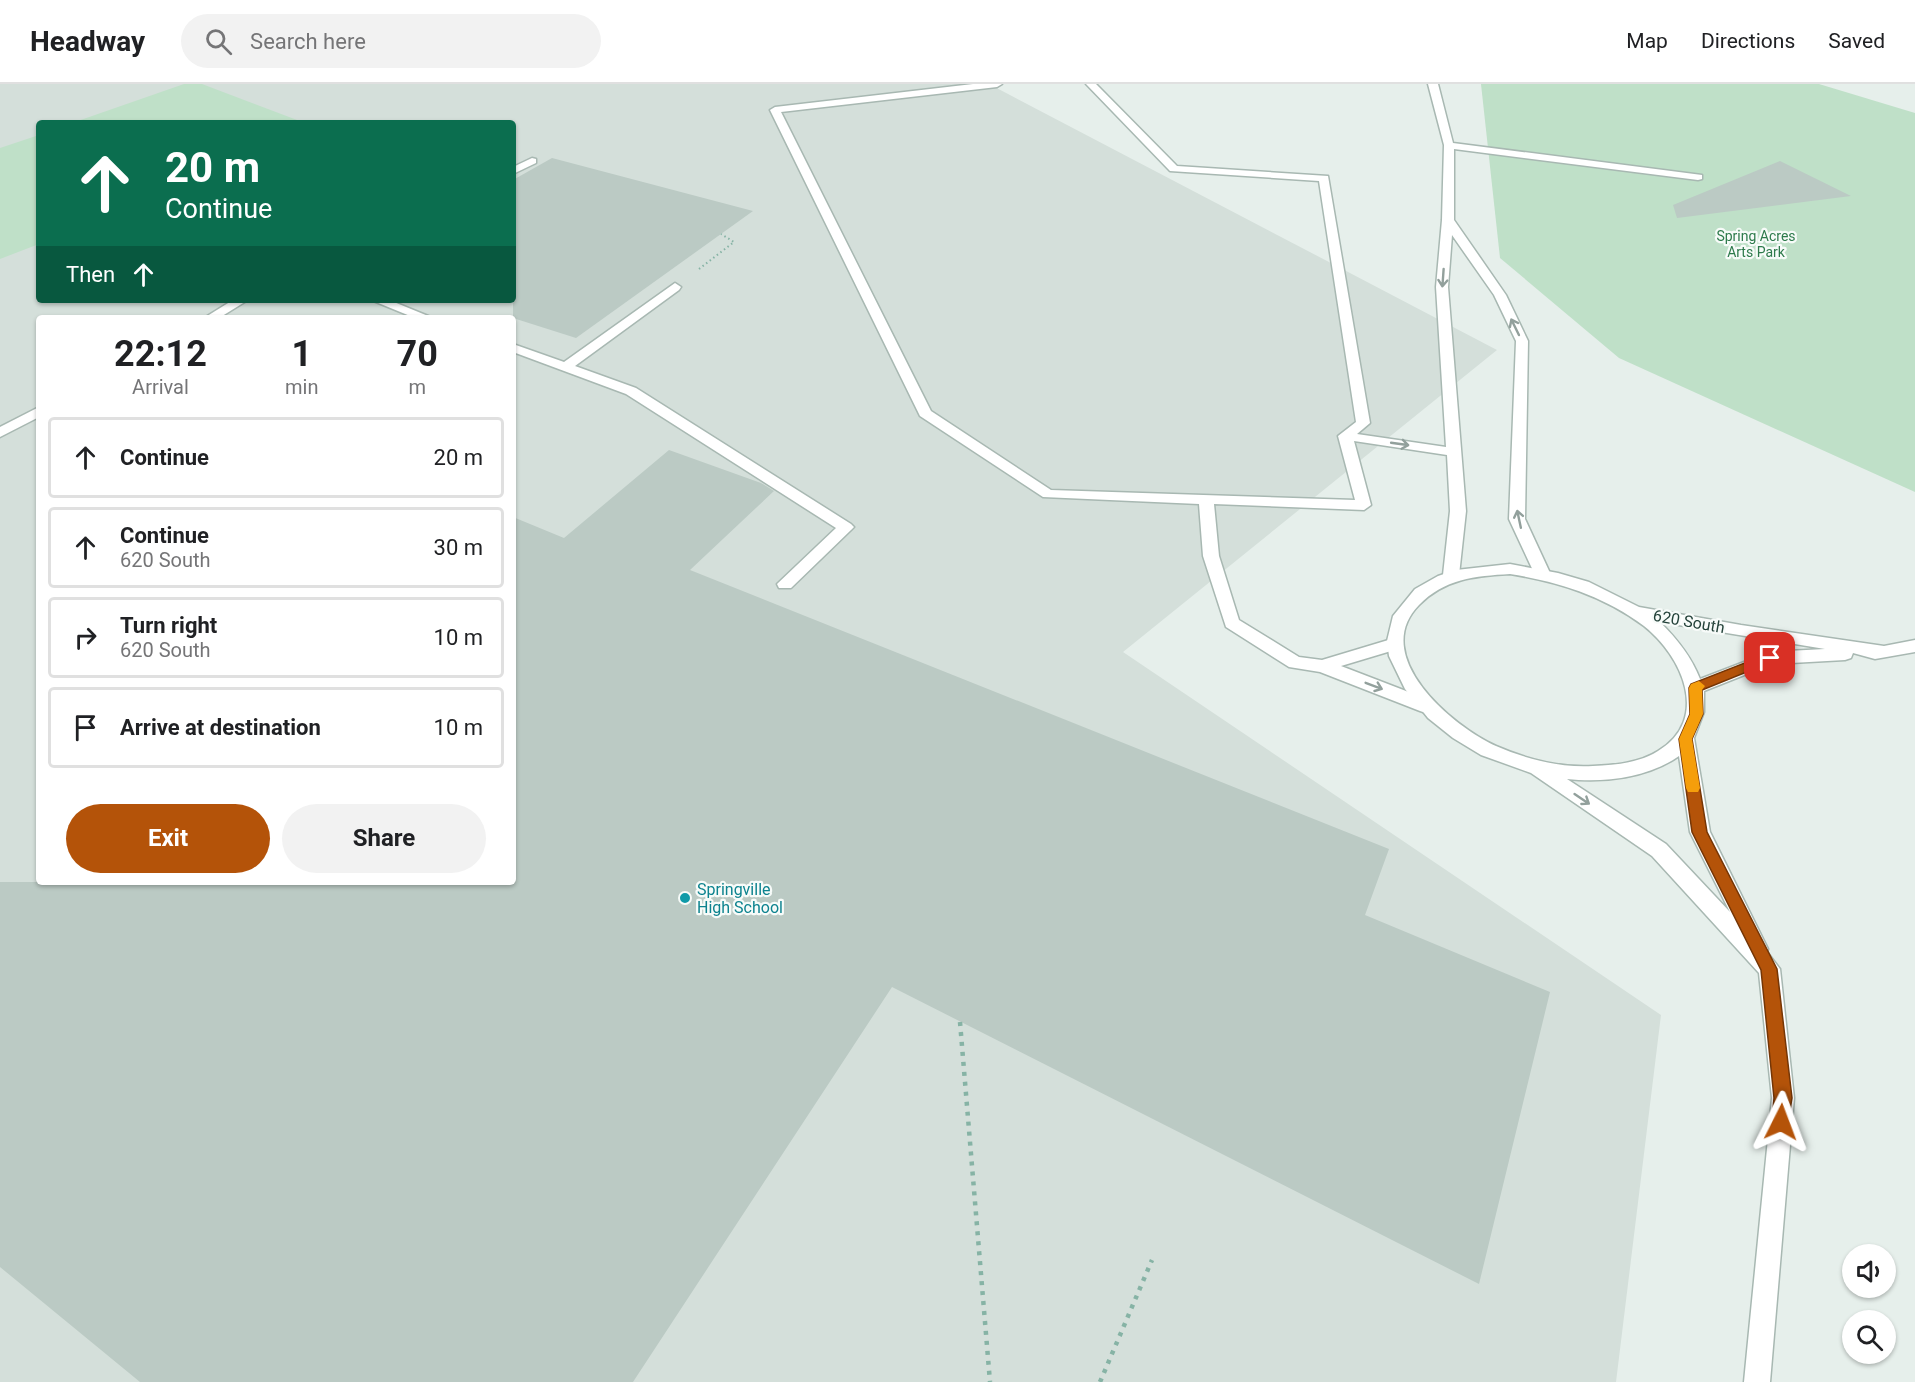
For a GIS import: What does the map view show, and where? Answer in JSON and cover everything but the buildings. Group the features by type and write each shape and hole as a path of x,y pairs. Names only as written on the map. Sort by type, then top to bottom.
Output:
{"street":[{"path":"997,84 775,110 925,413 1048,494 1364,506 1345,436"},
{"path":"1091,84 1173,169 1324,178 1363,423 1345,436"},
{"path":"1433,84 1449,145 1449,220 1442,287 1458,512 1451,575"},
{"path":"1449,145 1698,177"},
{"path":"516,169 532,161"},
{"path":"1449,220 1500,295 1522,341 1517,519 1542,573"},
{"path":"566,367 675,287"},
{"path":"215,315 237,303"},
{"path":"384,303 418,315"},
{"path":"516,349 632,391 846,527 785,584"},
{"path":"0,433 36,413"},
{"path":"1345,436 1454,452"},
{"path":"1206,500 1211,556 1232,623 1294,663 1322,666 1426,706"},
{"name":"620 South","path":"1510,569 1542,573 1590,587 1633,611 1662,634 1683,660 1695,688 1696,714 1685,739 1661,760 1625,772 1580,774 1533,766 1492,751 1455,731 1426,706 1404,675 1395,644 1401,614 1420,591 1451,575 1479,570 1510,569"},
{"name":"620 South","path":"1633,611 1741,631 1887,652"},
{"path":"1322,666 1395,644"},
{"name":"620 South","path":"1695,688 1770,658 1887,652 1915,646"},
{"path":"1685,739 1700,832 1769,969 1783,1098 1757,1382"},
{"path":"1533,766 1659,850 1769,969"}],"path":[{"path":"675,287 734,242 721,234"},
{"path":"960,1022 990,1382"},
{"path":"1100,1382 1152,1260"}],"shaded area":[{"name":"Springville High School","path":"0,84 989,84 1497,350 1123,652 1661,1015 1616,1382 0,1382"}],"green space":[{"path":"184,84 202,84 297,120 81,120"},
{"name":"Spring Acres Arts Park","path":"1481,84 1819,84 1915,113 1915,492 1619,358 1500,258"},
{"path":"36,136 36,245 0,259 0,148"}],"slow traffic":[{"path":"1693,788 1685,739 1696,714 1695,688 1699,686"}],"place":[{"name":"Springville High School","path":"685,898"}],"route":[{"path":"1770,658 1695,688 1696,714 1685,739 1700,832 1769,969 1783,1098 1781,1122"}]}
